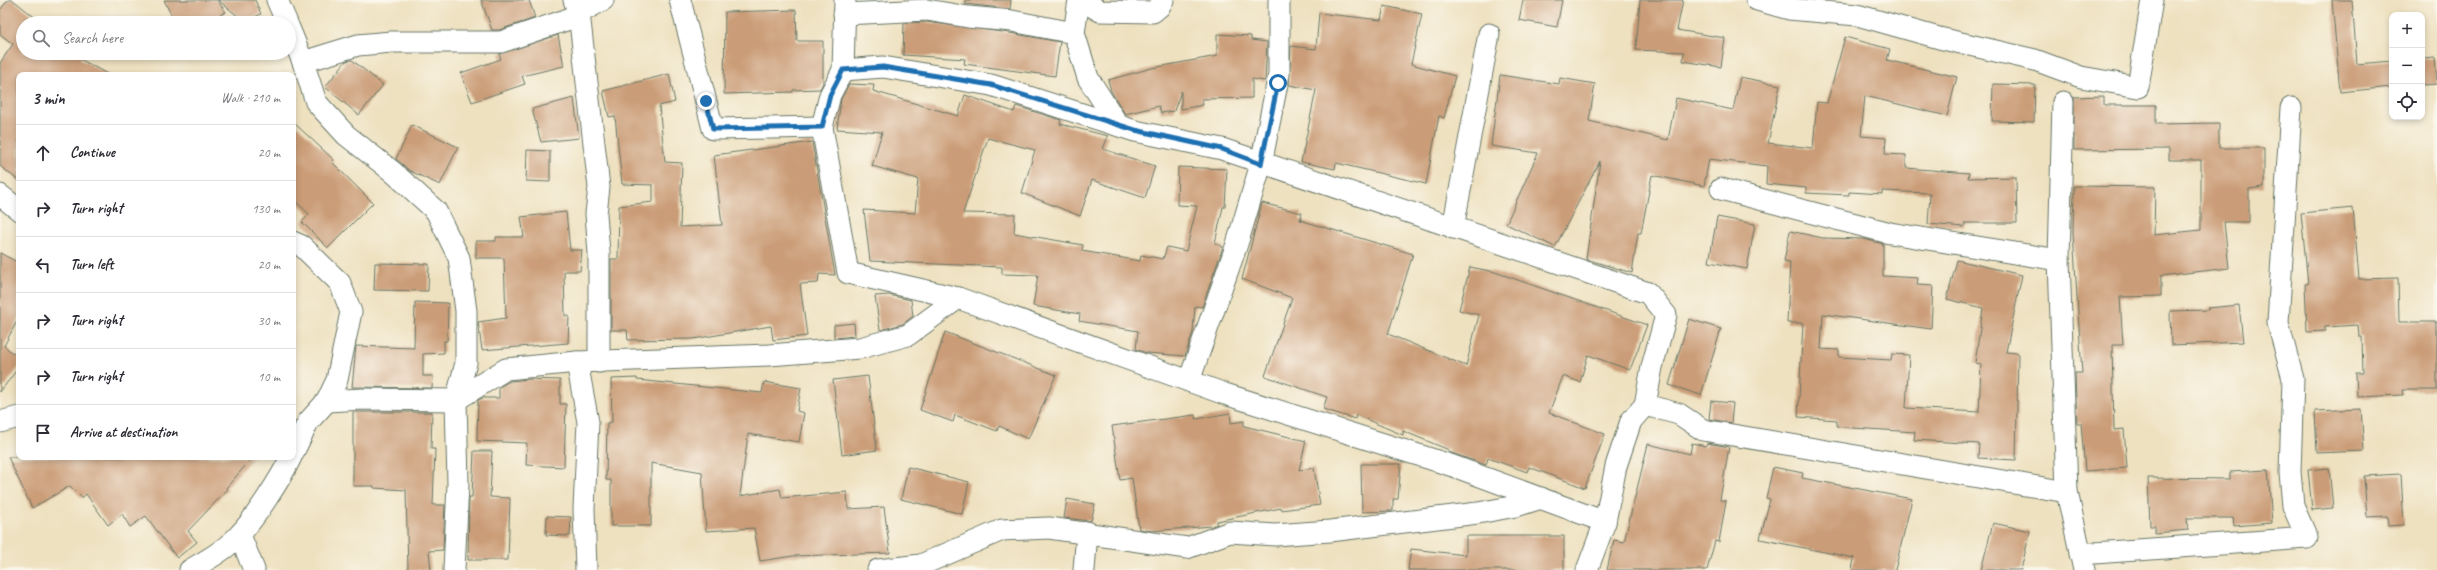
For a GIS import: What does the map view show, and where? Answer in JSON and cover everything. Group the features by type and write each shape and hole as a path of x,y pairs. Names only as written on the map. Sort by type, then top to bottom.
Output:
{"street":[{"path":"277,0 284,16"},
{"path":"303,62 358,45 391,42 501,42 566,20 576,7 603,0"},
{"path":"680,0 713,129 822,127"},
{"path":"1118,125 1088,78 1074,33 1080,0 1100,11 1153,12 1160,7 1163,0"},
{"path":"1189,381 1237,244 1261,164 1279,74 1279,0"},
{"path":"1757,0 1789,8 1857,15 1939,38 2035,60 2081,76 2138,86 2152,0"},
{"path":"576,7 598,187 596,214 598,252 598,362"},
{"path":"1074,33 1012,21 968,17 927,10 844,7 843,70 830,95 822,127 848,273 958,298 1189,381 1453,466 1605,522"},
{"path":"1454,228 1489,34"},
{"path":"296,45 316,102 346,135 393,172 436,211 459,258 466,311 466,363 456,400 458,484 454,570"},
{"path":"843,70 883,67 991,85 1118,125 1222,149 1261,164 1648,293 1666,315 1652,368 1645,405 1631,421 1616,466 1605,522 1587,570"},
{"path":"2063,102 2058,260 2067,492 2082,562 2307,538 2293,506 2290,472 2293,379 2278,323 2291,108"},
{"path":"1721,189 1890,232 2058,260"},
{"path":"0,195 16,208"},
{"path":"296,243 302,246 340,283 351,312 337,380 327,402 308,422 296,447"},
{"path":"327,402 362,399 456,400 506,369 577,362 860,348 908,335 958,298"},
{"path":"577,362 588,422 584,509 586,570"},
{"path":"1645,405 1679,414 1703,430 2067,492"},
{"path":"0,422 16,417"},
{"path":"190,570 240,535 284,471 290,460"},
{"path":"878,570 921,565 1002,530 1049,528 1087,532 1186,548 1230,532 1275,535 1330,530 1478,513 1516,506 1541,498"},
{"path":"1084,570 1087,532"},
{"path":"240,535 254,570"}],"building":[{"path":"8,0 13,0 33,16 16,16 16,60 82,60 104,72 16,72 16,179 0,166 0,63 13,44 0,34 0,10"},
{"path":"164,0 217,0 226,12 218,16 172,16"},
{"path":"218,0 255,0 261,14 257,16 238,16"},
{"path":"481,0 529,0 535,18 499,30 492,30"},
{"path":"965,0 1011,0 1010,9 965,4"},
{"path":"1523,0 1562,0 1557,27 1519,20"},
{"path":"1640,0 1683,0 1677,30 1725,38 1721,67 1683,61 1684,52 1636,50"},
{"path":"2332,0 2352,0 2357,64 2389,61 2389,87 2340,92"},
{"path":"1384,6 1422,14 1411,64 1455,76 1444,118 1439,116 1426,184 1336,163 1335,169 1301,162 1316,90 1289,85 1291,46 1316,49 1319,13 1381,20"},
{"path":"796,10 797,41 823,41 823,83 820,89 793,90 793,92 724,94 725,12"},
{"path":"926,22 1010,33 1060,42 1055,76 964,64 965,59 903,55 904,23"},
{"path":"1217,34 1251,36 1251,40 1267,42 1265,81 1252,79 1252,98 1202,99 1203,105 1181,109 1181,91 1174,111 1161,113 1159,106 1125,114 1111,91 1108,80 1152,68 1217,56"},
{"path":"558,35 564,66 522,76 525,84 472,102 461,73 501,59 499,54"},
{"path":"1845,37 1890,49 1887,60 1957,77 1947,116 1865,96 1861,136 1886,138 1885,154 1906,155 1906,168 1969,173 1968,178 2016,177 2017,223 1965,223 1964,227 1928,224 1930,193 1882,191 1882,194 1849,192 1849,195 1806,193 1806,188 1766,184 1767,166 1709,159 1704,186 1652,175 1641,233 1638,233 1632,273 1586,259 1600,161 1555,247 1506,224 1538,153 1491,146 1500,75 1559,84 1560,78 1595,84 1589,121 1668,140 1676,98 1733,110 1740,77 1780,85 1768,143 1813,148 1817,102 1827,103"},
{"path":"2435,58 2437,84 2425,85 2425,59"},
{"path":"352,60 383,85 359,115 325,87 346,61"},
{"path":"669,74 675,102 659,106 665,162 682,163 680,227 722,225 714,155 812,142 835,275 819,274 818,283 800,284 807,336 773,340 771,326 693,339 628,340 627,330 611,330 611,259 618,259 619,206 653,202 653,185 622,184 615,116 609,117 603,91"},
{"path":"849,84 874,85 873,91 958,116 965,95 1014,112 1016,106 1061,120 1060,124 1108,136 1103,149 1155,166 1145,198 1092,180 1080,216 1022,193 1035,150 988,138 963,213 1015,214 1014,233 1083,245 1082,251 1140,261 1141,255 1163,259 1167,247 1186,251 1197,206 1177,205 1178,167 1227,169 1225,207 1223,207 1215,243 1223,247 1202,307 1195,306 1193,332 1185,356 1146,353 1136,349 1138,331 1079,321 1080,314 1033,306 1038,275 1002,274 1002,267 870,261 864,210 915,213 918,179 872,166 882,132 837,129 841,99"},
{"path":"1993,84 2035,85 2034,122 1992,121"},
{"path":"2104,96 2104,105 2156,105 2156,124 2219,123 2219,148 2264,148 2264,187 2249,189 2249,222 2224,222 2229,268 2161,276 2161,296 2120,297 2123,345 2112,345 2114,430 2124,429 2127,468 2085,471 2081,423 2077,423 2075,373 2082,373 2073,234 2074,186 2155,187 2154,235 2201,230 2201,160 2169,160 2169,149 2074,150 2074,97"},
{"path":"574,98 579,138 541,142 532,109"},
{"path":"296,125 334,160 332,162 373,203 328,248 302,222 309,214 296,202"},
{"path":"412,125 458,147 440,185 410,171 396,159"},
{"path":"527,150 550,151 550,182 526,181"},
{"path":"1262,203 1302,213 1300,220 1413,254 1388,334 1466,366 1479,315 1459,310 1470,267 1495,272 1647,325 1630,370 1588,355 1580,382 1563,376 1549,413 1605,434 1585,488 1529,467 1527,472 1488,458 1486,465 1449,452 1449,450 1403,431 1403,435 1356,415 1355,419 1323,409 1327,397 1265,376 1292,298 1242,279"},
{"path":"2353,208 2359,279 2398,278 2399,322 2437,322 2437,390 2402,390 2403,395 2357,397 2356,373 2363,373 2362,337 2359,337 2358,325 2325,327 2325,331 2307,332 2305,284 2308,284 2301,213"},
{"path":"566,212 570,250 582,250 580,271 564,271 565,316 569,316 568,343 482,350 478,322 506,318 504,258 476,258 476,241 496,241 496,237 524,237 521,217"},
{"path":"1717,217 1755,224 1747,269 1709,262"},
{"path":"1790,231 1823,238 1864,239 1883,244 1883,276 1918,278 1917,285 1933,286 1931,329 1823,314 1821,349 1839,350 1839,357 1891,360 1892,354 1909,355 1906,408 1979,412 1981,364 1975,363 1983,308 1947,299 1957,260 2022,275 2006,352 2018,353 2016,460 1978,458 1979,444 1914,440 1915,432 1837,427 1837,420 1798,417 1803,323 1787,323 1790,262 1784,261"},
{"path":"0,253 16,261 16,323 4,346 16,356 16,371 0,392"},
{"path":"375,263 429,264 428,291 374,290"},
{"path":"889,295 911,300 913,316 903,324 880,330 875,296"},
{"path":"415,302 448,303 447,341 444,341 444,353 423,354 423,376 433,376 432,388 352,387 356,346 414,348"},
{"path":"2239,305 2243,342 2171,345 2170,311 2208,310 2208,308"},
{"path":"1689,319 1721,329 1701,395 1669,385"},
{"path":"854,323 855,336 834,338 834,325"},
{"path":"945,332 1056,375 1028,439 999,426 997,431 955,415 953,422 920,410"},
{"path":"868,376 877,450 842,455 833,380"},
{"path":"637,378 637,380 762,393 764,382 801,388 797,411 804,413 799,442 748,434 740,496 780,489 782,498 847,492 848,509 884,507 890,553 793,556 760,561 754,528 706,531 702,472 651,463 651,526 611,526 611,480 606,480 607,423 612,422 611,379"},
{"path":"529,379 560,380 560,404 566,404 564,467 526,465 527,443 477,441 478,400 483,398 499,398 499,387 510,381"},
{"path":"1711,401 1733,403 1731,423 1709,419"},
{"path":"2361,409 2364,451 2317,453 2315,411"},
{"path":"353,412 432,412 431,449 435,449 433,505 445,505 443,550 429,551 431,570 408,570 406,490 374,488 374,486 353,486"},
{"path":"1230,413 1231,423 1244,421 1244,426 1306,441 1299,470 1314,468 1320,505 1281,510 1281,508 1217,521 1217,524 1212,526 1152,531 1139,529 1132,478 1120,480 1112,426 1195,415 1196,419"},
{"path":"1692,443 1706,446 1707,443 1729,447 1720,500 1726,501 1719,542 1715,541 1707,570 1607,570 1614,540 1624,542 1648,444 1690,454"},
{"path":"474,451 492,451 490,497 510,498 508,560 468,560 469,497 472,497"},
{"path":"8,457 16,457 16,460 250,460 226,488 228,489 188,531 197,542 177,558 146,516 130,527 122,514 108,525 86,494 82,498 70,486 32,508"},
{"path":"1361,464 1401,464 1398,499 1393,499 1393,511 1362,512"},
{"path":"908,467 969,482 962,514 901,499"},
{"path":"1773,467 1803,473 1802,478 1912,499 1895,570 1852,570 1854,558 1760,539 1770,499 1766,498"},
{"path":"2329,468 2333,508 2312,510 2308,470"},
{"path":"2268,470 2272,523 2234,526 2233,518 2187,518 2188,530 2155,533 2155,526 2150,526 2148,478 2230,479 2230,472"},
{"path":"2401,474 2404,525 2388,526 2387,516 2367,517 2364,476"},
{"path":"1067,499 1095,504 1091,521 1064,518"},
{"path":"547,516 571,517 570,536 546,535"},
{"path":"1993,523 2030,531 2021,570 1981,570"},
{"path":"1466,536 1564,536 1564,570 1408,570 1411,549 1466,555"}],"route":[{"path":"706,101 713,129 822,127 830,95 843,70 883,67 991,85 1135,130 1222,149 1261,164 1278,83"}]}
